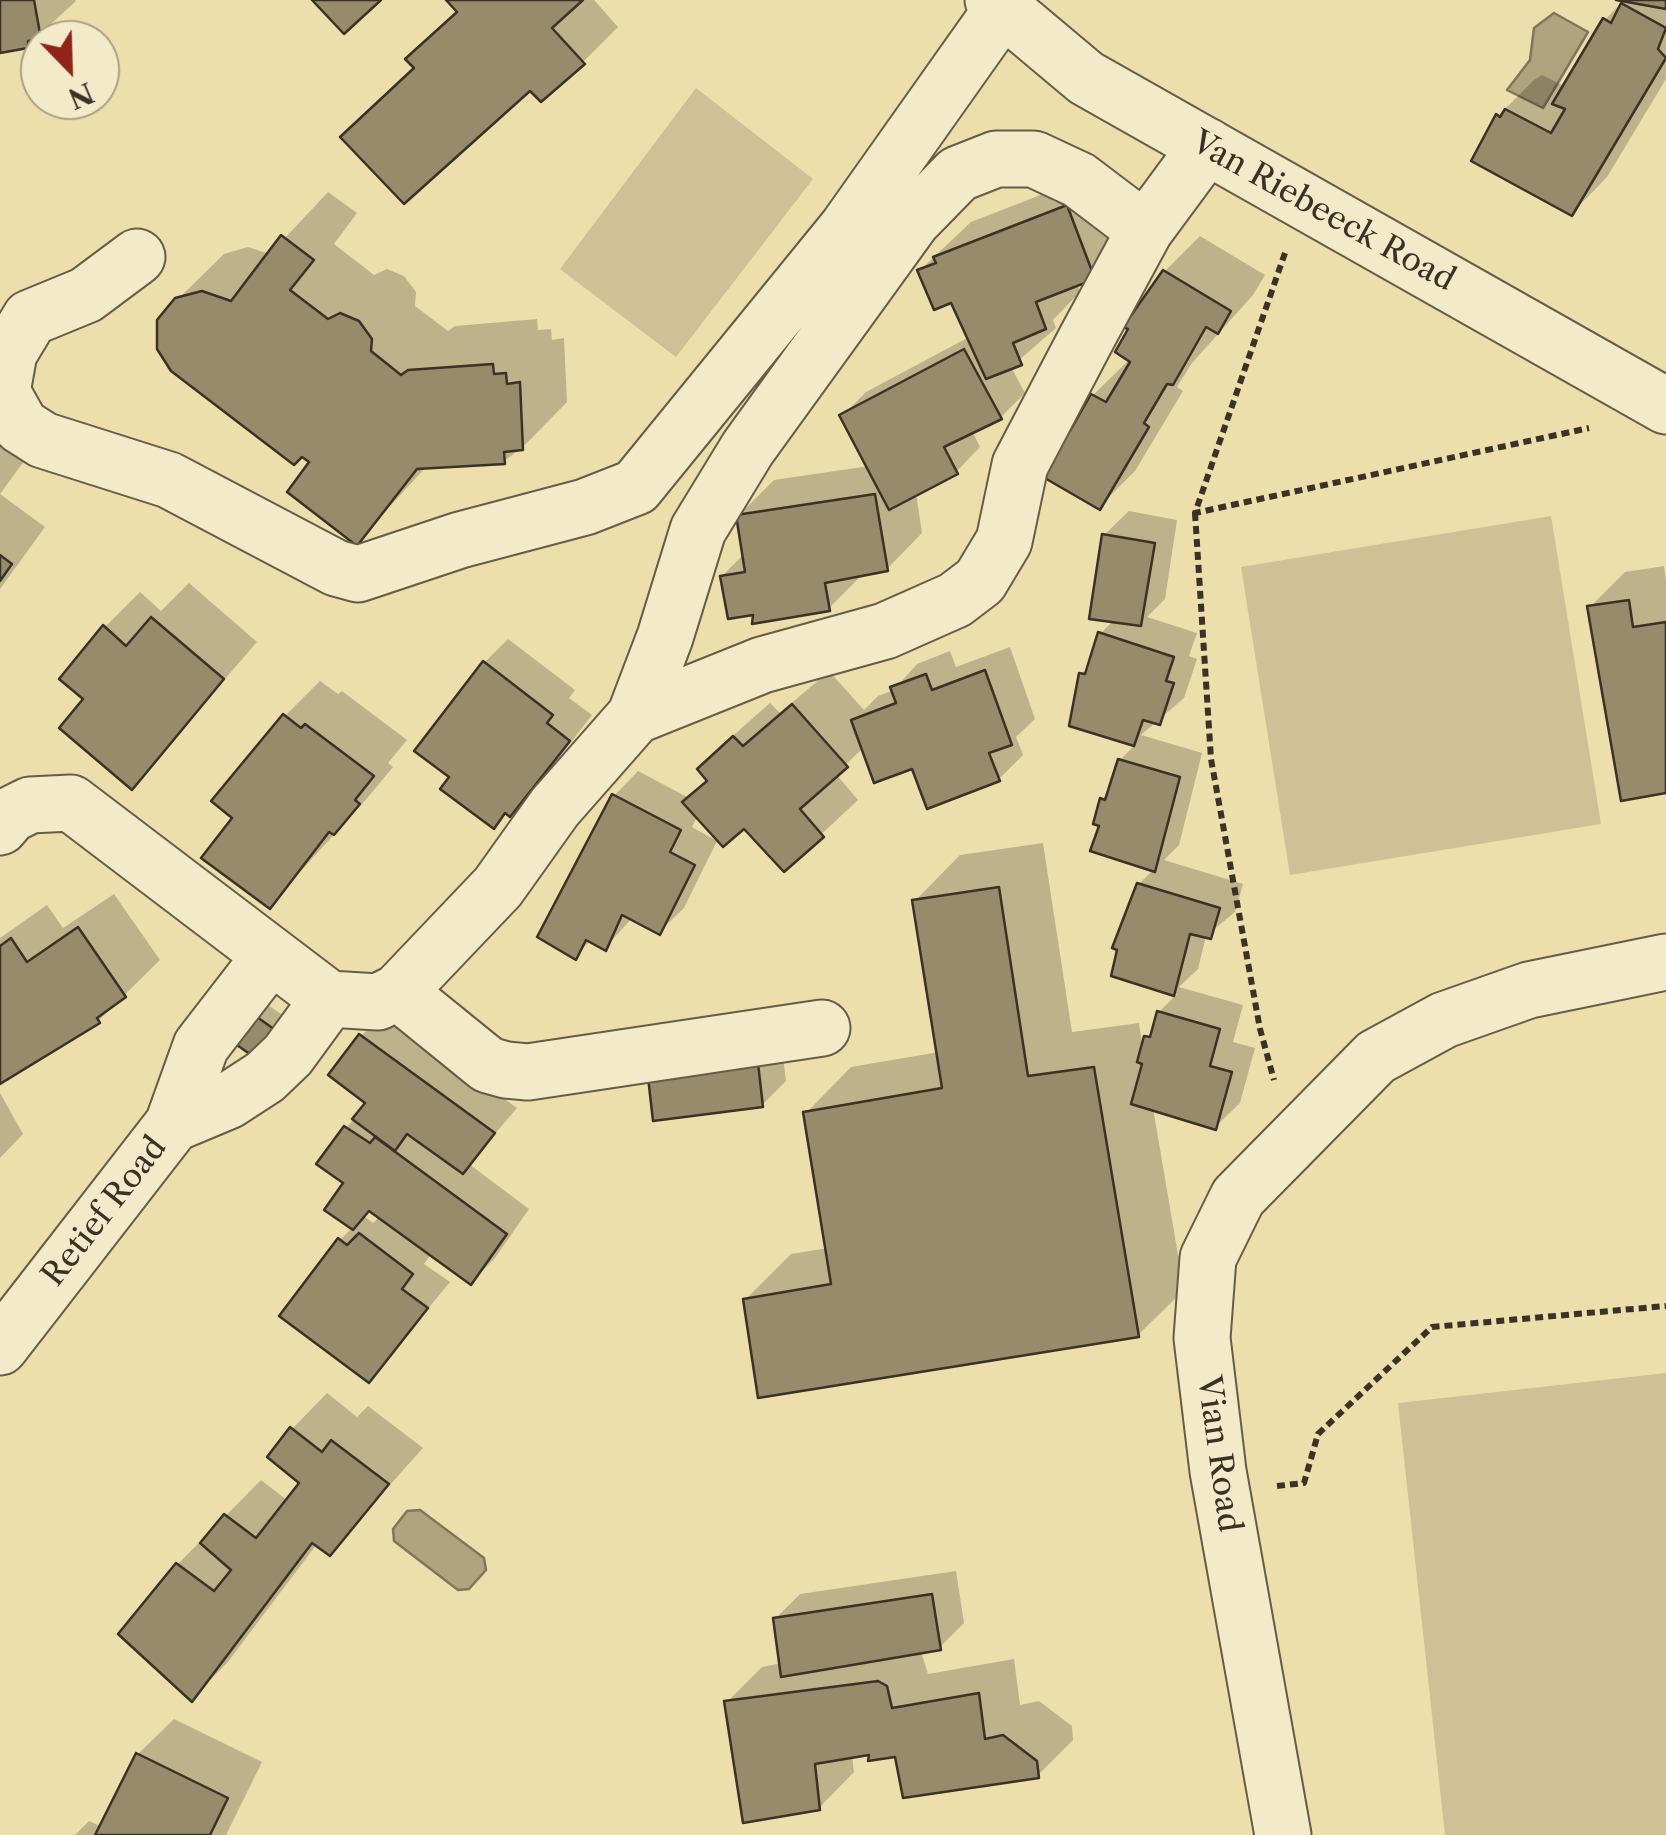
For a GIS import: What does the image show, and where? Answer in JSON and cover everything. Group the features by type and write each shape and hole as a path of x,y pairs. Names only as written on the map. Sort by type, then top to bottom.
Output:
{"street":[{"name":"Van Riebeeck Road","path":"998,5 1086,78 1666,406"},
{"path":"137,256 86,294 30,318 9,352 2,392 22,426 43,440 169,480 336,568 358,574 460,540 585,507 636,487 847,228 998,5"},
{"path":"635,716 762,665 885,631 955,600 980,581 1004,541 1020,466 1146,230 1208,146"},
{"path":"0,827 10,815 30,805 71,803 269,958 329,999 378,1002 398,992 498,887 555,807 635,716 698,530 748,448 913,220 958,174 996,159 1034,159 1080,180 1146,230"},
{"name":"Retief Road","path":"0,1347 172,1124 200,1046 269,958"},
{"name":"Vian Road","path":"1283,1835 1223,1494 1202,1338 1208,1258 1238,1197 1376,1057 1444,1020 1528,990 1666,962"},
{"path":"398,992 488,1065 528,1072 822,1028"},
{"name":"Retief Road","path":"172,1124 228,1101 265,1077 288,1055 329,999"}],"path":[{"path":"1303,200 1195,513 1211,759 1260,1029 1306,1125"},
{"path":"1195,513 1591,428"},
{"path":"1223,1494 1304,1482 1318,1434 1432,1326 1666,1306"}],"shaded area":[{"path":"1554,13 1588,32 1543,108 1507,90 1530,60 1534,28"},
{"path":"696,88 813,179 676,357 560,269"},
{"path":"1551,516 1601,824 1290,875 1241,567"},
{"path":"1666,1373 1666,1835 1445,1835 1398,1403"},
{"path":"420,1510 484,1558 486,1570 469,1589 458,1590 394,1541 393,1529 407,1511"}],"building":[{"path":"0,0 34,0 38,20 20,20 20,49 0,53"},
{"path":"312,0 381,0 344,34"},
{"path":"446,0 583,0 552,28 585,64 541,102 530,91 404,204 340,137 414,68 405,59 457,12"},
{"path":"1616,0 1666,0 1666,9"},
{"path":"1621,3 1666,28 1658,49 1666,58 1572,216 1471,161 1496,114 1500,117 1505,109 1551,133 1565,109 1552,104 1603,18 1611,23"},
{"path":"1067,205 1095,279 1036,302 1046,329 1013,343 1022,365 986,379 951,303 934,310 917,270 936,263 933,257"},
{"path":"281,235 314,260 290,290 328,319 340,313 359,321 372,339 371,351 401,375 408,370 493,364 494,374 506,373 507,384 520,382 523,450 504,452 505,464 417,469 357,546 287,492 309,462 302,457 294,465 171,371 157,349 157,320 175,298 202,291 231,301"},
{"path":"1163,270 1231,311 1218,334 1206,327 1173,385 1167,384 1144,423 1149,427 1100,510 1043,477 1067,427 1070,431 1091,394 1106,402 1130,362 1115,352 1128,329 1123,327"},
{"path":"964,349 1002,419 944,447 958,474 889,510 839,415"},
{"path":"875,494 888,571 825,583 830,611 752,624 753,615 728,619 720,576 745,572 736,515"},
{"path":"1102,534 1155,543 1141,626 1089,619"},
{"path":"0,555 12,564 0,581"},
{"path":"1629,600 1633,627 1666,622 1666,793 1621,801 1587,606"},
{"path":"151,617 224,679 132,790 59,728 83,699 59,679 103,625 126,646"},
{"path":"1098,632 1174,657 1166,681 1174,683 1160,725 1143,720 1134,746 1069,726 1079,673 1085,674"},
{"path":"483,661 553,715 547,723 570,741 510,817 505,813 494,829 440,789 449,777 414,751"},
{"path":"985,670 1012,745 989,753 1000,781 927,809 912,769 874,783 851,720 896,703 890,687 926,674 932,690"},
{"path":"792,704 848,767 800,809 824,837 784,872 744,829 723,847 682,802 707,781 697,769 733,736 743,746"},
{"path":"283,714 301,728 305,724 374,776 355,800 360,804 334,835 329,832 270,909 201,858 232,818 211,801"},
{"path":"1118,759 1180,777 1155,872 1090,851 1099,826 1093,824 1100,798 1105,800"},
{"path":"612,794 681,830 670,852 695,865 660,935 622,915 606,951 586,940 576,960 537,937"},
{"path":"1137,883 1220,908 1211,939 1190,934 1174,996 1111,976 1117,950 1112,948"},
{"path":"999,887 1028,1076 1094,1067 1139,1337 758,1398 743,1299 831,1284 803,1112 942,1088 912,900"},
{"path":"78,927 126,997 97,1018 100,1023 0,1084 0,946 11,938 27,962"},
{"path":"1157,1011 1220,1029 1210,1066 1232,1072 1216,1130 1131,1104 1142,1064 1137,1062 1144,1036 1150,1037"},
{"path":"250,1012 278,1032 258,1060 230,1040"},
{"path":"359,1034 495,1133 463,1174 407,1134 395,1151 352,1119 365,1103 328,1075"},
{"path":"758,1063 763,1107 653,1121 648,1077"},
{"path":"344,1126 370,1143 375,1137 507,1234 471,1285 369,1211 353,1230 324,1210 343,1183 316,1164"},
{"path":"359,1233 413,1274 402,1289 428,1308 369,1383 279,1316 338,1238 347,1245"},
{"path":"290,1427 322,1452 331,1440 389,1484 330,1556 312,1543 192,1702 118,1634 176,1563 214,1591 231,1570 200,1543 224,1514 256,1538 299,1483 267,1457"},
{"path":"932,1594 941,1650 781,1677 773,1618"},
{"path":"878,1681 887,1686 892,1708 979,1693 985,1739 1003,1735 1037,1761 1039,1778 903,1798 895,1757 868,1761 869,1755 815,1764 820,1810 743,1823 724,1701"},
{"path":"136,1753 228,1798 210,1835 95,1835"}]}
